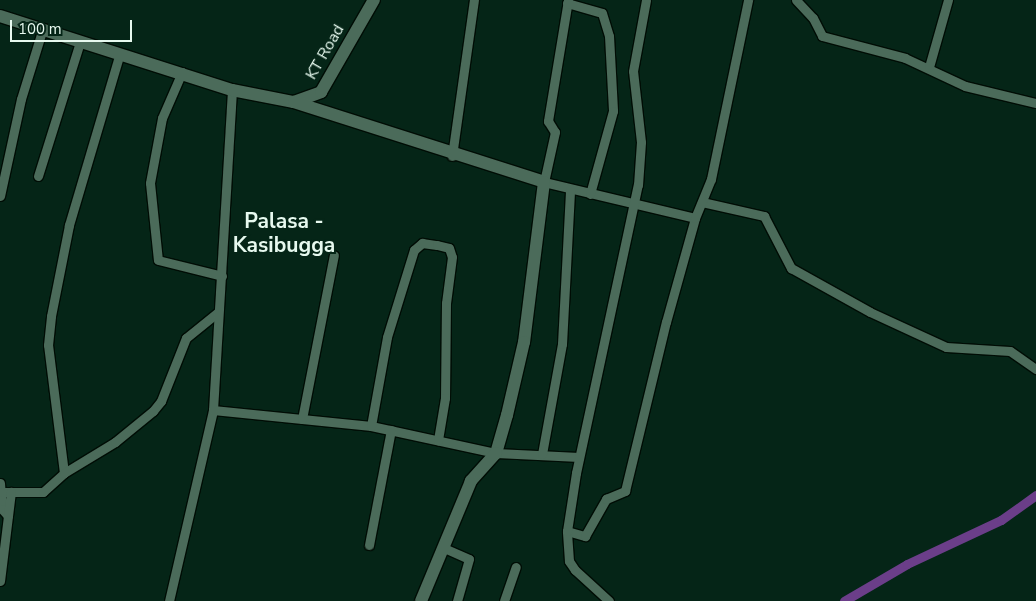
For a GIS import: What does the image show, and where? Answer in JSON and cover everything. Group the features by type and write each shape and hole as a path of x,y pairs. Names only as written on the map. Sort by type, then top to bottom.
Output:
{"main road":[{"name":"KT Road","path":"294,102 321,92 374,0"},
{"path":"0,16 42,32 120,53 232,90 294,102 452,156 544,182 524,342 496,453 476,471 421,601"}],"street":[{"path":"452,156 474,0"},
{"path":"610,601 575,570 569,560 567,532 579,457 632,205 641,142 633,71 646,0"},
{"path":"567,532 586,536 606,499 626,491 695,218 702,202 726,116 748,0"},
{"path":"796,0 813,18 822,36 929,67 965,86 1036,103"},
{"path":"929,67 948,0"},
{"path":"590,194 612,120 611,50 602,13 567,2 548,121 555,132 544,182 632,205 695,218"},
{"path":"0,196 21,99 42,32"},
{"path":"38,176 80,42"},
{"path":"64,473 48,345 69,225 120,53"},
{"path":"182,72 162,118 151,176 158,260 222,276"},
{"path":"169,601 213,410 232,90"},
{"path":"542,454 562,344 570,189"},
{"path":"702,202 764,216 791,268 870,312 946,347 1010,351 1036,369"},
{"path":"372,426 387,337 414,250 422,242 437,245 449,248 452,257 446,303 445,398 438,440"},
{"path":"302,418 334,255"},
{"path":"0,581 4,489 43,492 64,473 115,442 153,411 161,401 186,338 218,312"},
{"path":"213,410 372,426 496,453 579,457"},
{"path":"369,545 391,430"},
{"path":"444,548 468,559 457,601"},
{"path":"504,601 516,568"}],"waterway":[{"path":"844,601 907,564 1001,520 1036,495"}],"district":[{"name":"Palasa - Kasibugga","path":"284,233"}]}
